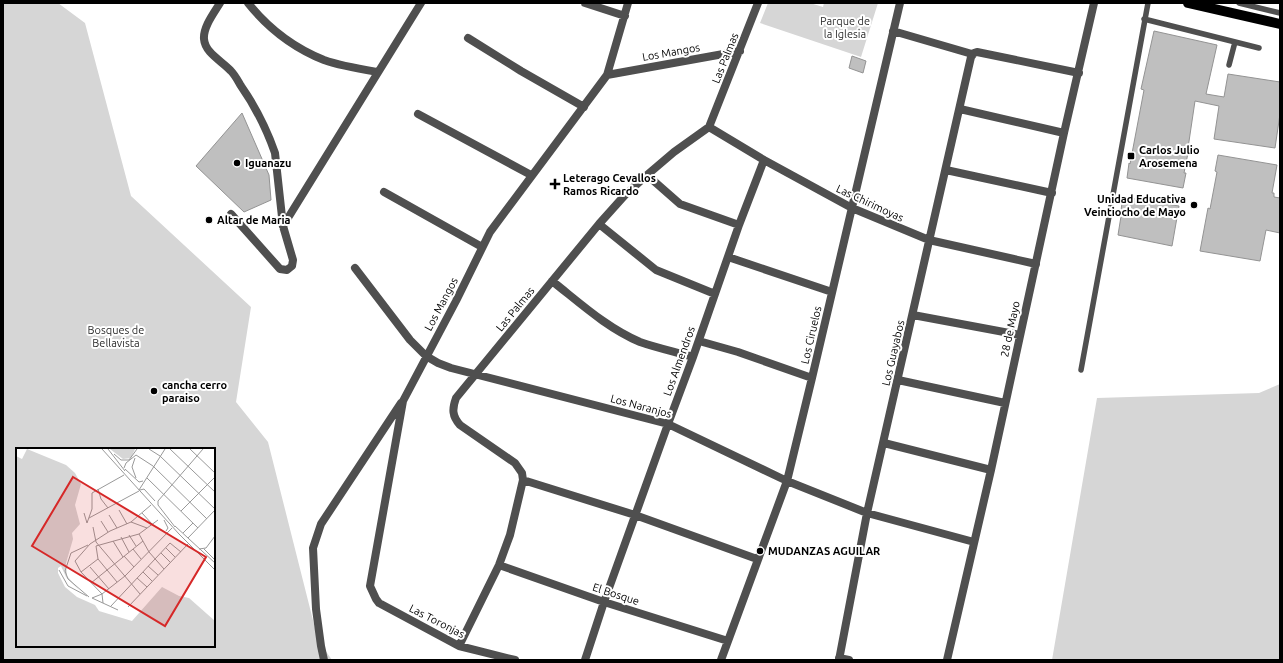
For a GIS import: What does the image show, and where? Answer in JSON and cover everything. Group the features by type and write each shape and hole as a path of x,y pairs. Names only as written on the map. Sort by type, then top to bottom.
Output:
{"main road":[{"path":"1188,3 1280,24"}],"street":[{"path":"220,3 206,28 203,38 205,45 210,52 231,71 253,103 273,145 283,226 293,260 292,266 287,270 280,269 232,214"},
{"path":"248,3 271,28 304,50 324,60 378,72"},
{"path":"283,226 421,3"},
{"path":"585,3 625,16"},
{"name":"Los Mangos","path":"372,578 403,401 456,301 490,232 607,75 628,3"},
{"name":"Las Palmas","path":"523,480 522,473 514,463 460,425 453,414 453,406 456,398 599,224 625,195 674,152 709,127 758,3"},
{"name":"28 de Mayo","path":"947,660 991,470 1064,133 1094,3"},
{"name":"Los Ciruelos","path":"721,660 786,480 812,378 852,208 893,31 897,5"},
{"path":"893,31 973,54 977,52 1079,73"},
{"path":"468,38 521,71 584,107"},
{"name":"Los Mangos","path":"607,75 740,51"},
{"name":"Los Guayabos","path":"839,659 867,513 973,54"},
{"path":"960,109 1064,133"},
{"path":"418,114 531,175"},
{"name":"Las Chirimoyas","path":"709,127 764,160 852,208 929,240 1036,264"},
{"name":"Los Almendros","path":"585,660 635,515 699,341 714,294 764,160"},
{"path":"946,170 1052,193"},
{"path":"647,175 680,204 739,225"},
{"path":"384,192 482,247"},
{"path":"599,224 656,270 714,294"},
{"path":"728,257 832,292"},
{"name":"Los Naranjos","path":"355,268 410,340 426,356 438,363 668,424 786,480 867,513 974,542"},
{"path":"552,281 605,322 640,342 693,357"},
{"path":"913,315 1020,335"},
{"path":"699,341 738,352 812,378"},
{"path":"898,380 1005,403"},
{"path":"324,660 316,609 313,548 321,524 403,401"},
{"path":"884,443 991,470"},
{"path":"459,646 499,565 510,535 523,480 635,515 757,559"},
{"name":"El Bosque","path":"499,565 604,602 728,641"},
{"name":"Las Toronjas","path":"372,578 370,586 379,603 459,646 515,660"},
{"path":"839,659 849,660"}],"lane":[{"path":"1081,370 1148,3"},
{"path":"1239,3 1280,13"},
{"path":"1144,19 1260,48"},
{"path":"1229,65 1235,42"}],"green space":[{"name":"Bosques de Bellavista","path":"3,3 58,3 85,23 131,196 251,307 236,402 268,442 318,640 332,660 3,660"},
{"name":"Parque de la Iglesia","path":"768,3 810,3 823,7 824,3 878,3 861,57 760,23"},
{"path":"1280,384 1280,660 1052,660 1097,398 1259,393"}],"building":[{"path":"1154,31 1217,45 1206,94 1224,97 1228,74 1280,82 1280,114 1275,148 1214,139 1219,106 1195,101 1183,188 1127,178 1144,90 1141,89"},
{"path":"852,56 866,61 863,73 849,68"},
{"path":"242,113 269,175 271,200 244,212 196,166"},
{"path":"1218,155 1277,165 1272,193 1274,193 1274,197 1280,198 1280,233 1266,230 1260,261 1200,251 1208,208 1210,209 1217,172 1215,171"},
{"path":"1123,197 1179,206 1172,246 1118,235"}],"place":[{"name":"Carlos Julio Arosemena","path":"1131,156"},
{"name":"Iguanazu","path":"237,163"},
{"name":"Leterago Cevallos Ramos Ricardo","path":"555,184"},
{"name":"Unidad Educativa Veintiocho de Mayo","path":"1194,205"},
{"name":"Altar de Maria","path":"209,220"},
{"name":"cancha cerro paraiso","path":"154,391"},
{"name":"MUDANZAS AGUILAR","path":"760,551"}]}
